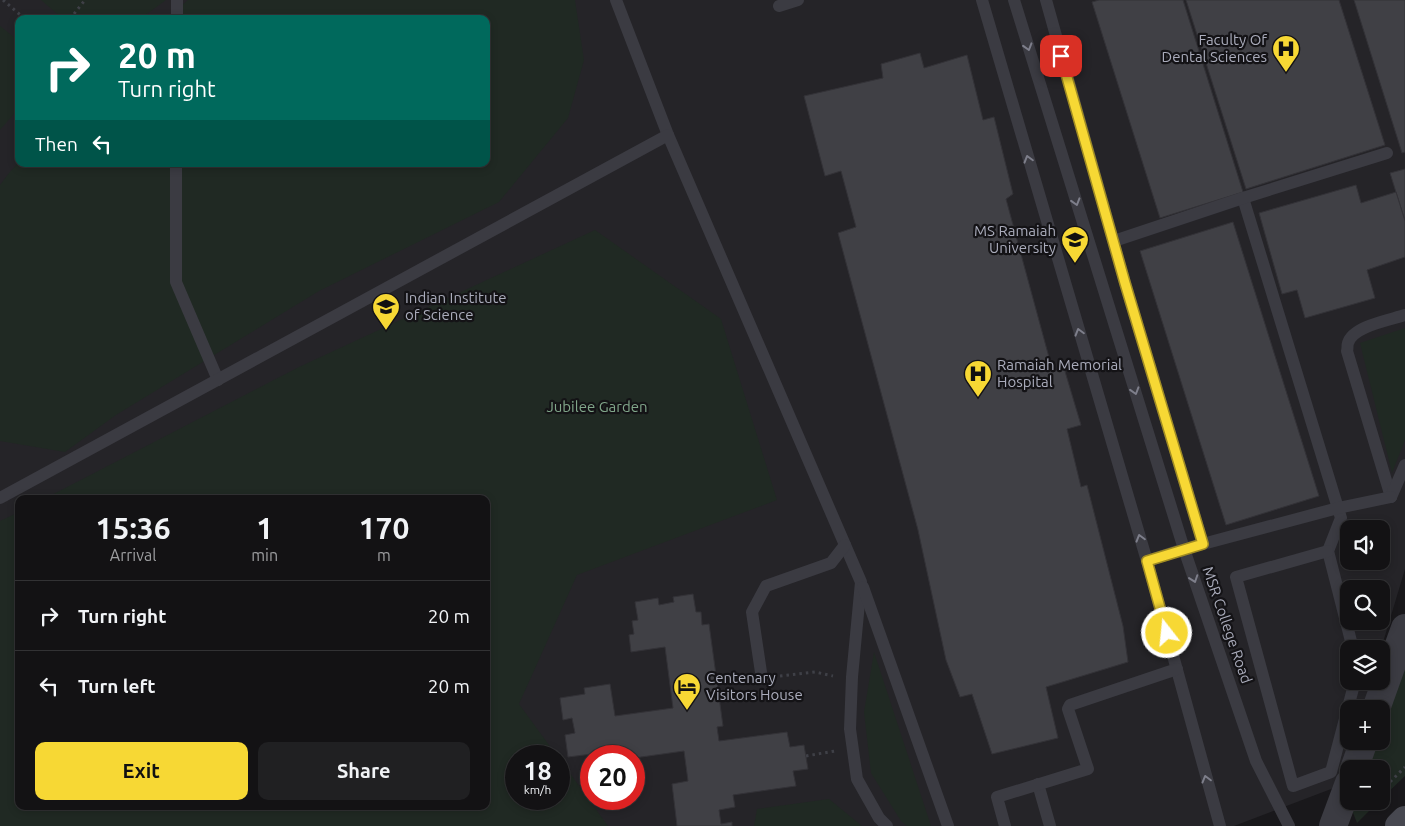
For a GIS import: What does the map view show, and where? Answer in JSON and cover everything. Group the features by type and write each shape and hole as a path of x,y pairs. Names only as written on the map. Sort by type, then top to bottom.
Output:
{"main road":[{"path":"1399,826 1405,820"}],"street":[{"path":"1379,700 1405,628"},
{"path":"1333,826 1340,807"}],"lane":[{"path":"177,0 177,15"},
{"path":"616,0 668,135 861,582 948,826"},
{"path":"779,6 798,0"},
{"path":"982,0 1147,561 1220,826"},
{"name":"MSR College Road","path":"1014,0 1184,550 1256,761 1289,826"},
{"path":"1046,0 1203,544"},
{"path":"0,498 668,135"},
{"path":"1114,241 1387,153"},
{"path":"176,167 176,282 218,380"},
{"path":"1244,198 1341,518 1328,552 1351,640"},
{"path":"1391,497 1347,351 1348,342 1356,333 1371,325 1405,315"},
{"path":"1391,497 1405,465"},
{"path":"1147,561 1338,508 1391,497"},
{"path":"762,679 752,612 766,586 831,563 845,545"},
{"path":"1328,552 1236,577 1293,786 1331,772 1352,690"},
{"path":"861,582 852,677 850,729 857,779 879,818 887,826"},
{"path":"1006,826 997,797 1088,769 1068,709 1070,704 1177,669"},
{"path":"1038,784 1050,826"}],"path":[{"path":"3,0 20,15"},
{"path":"73,15 85,0"},
{"path":"762,679 815,672 837,677 851,706"},
{"path":"806,756 836,751"},
{"path":"1390,782 1405,768"}],"shaded area":[{"path":"0,0 1405,0 1405,569 1390,619 1390,580 1340,580 1340,630 1387,630 1384,640 1340,640 1340,690 1368,690 1366,700 1340,700 1340,750 1350,750 1347,760 1340,760 1339,786 1234,826 0,826"}],"green space":[{"path":"41,0 166,0 145,15 58,15"},
{"path":"188,0 575,0 584,60 568,118 499,202 319,291 116,415 65,452 0,441 0,185 15,166 490,167 490,15 171,15"},
{"path":"0,26 15,38 15,113 0,130"},
{"name":"Jubilee Garden","path":"595,230 721,319 777,500 577,575 519,704 549,745 505,745 505,810 570,810 570,773 580,787 580,810 596,810 608,826 0,826 0,521 15,514 15,810 490,810 490,495 52,495 299,367"},
{"path":"1405,328 1405,440 1392,473 1360,343"},
{"path":"874,652 931,826 907,826 901,821 871,773 864,712"},
{"path":"1405,652 1405,776 1390,790 1390,760 1366,760 1370,750 1390,750 1390,700 1388,700"},
{"path":"829,799 862,826 754,826 757,809"},
{"path":"1352,810 1370,810 1357,823"}],"building":[{"path":"1099,0 1183,0 1243,192 1160,218 1092,2"},
{"name":"Faculty Of Dental Sciences","path":"1186,0 1339,0 1385,145 1246,189"},
{"path":"1354,0 1405,0 1405,152 1402,153"},
{"name":"Ramaiah Memorial Hospital","path":"920,53 924,68 967,55 983,120 994,117 1013,194 1006,199 1053,372 1064,368 1081,425 1067,429 1081,487 1087,485 1123,626 1128,662 1046,687 1058,738 992,754 972,694 960,697 946,660 918,530 838,233 856,227 841,171 825,176 804,96 883,78 881,64"},
{"path":"1405,169 1405,221 1390,173"},
{"path":"1356,185 1361,203 1396,192 1405,221 1405,257 1367,270 1375,298 1305,318 1297,290 1282,294 1259,213"},
{"path":"1233,222 1319,496 1226,525 1140,251"},
{"name":"Centenary Visitors House","path":"693,594 696,612 701,612 702,625 709,624 723,726 717,727 719,741 787,732 790,747 804,745 808,769 793,771 796,786 733,795 735,807 719,810 721,824 732,822 732,826 677,826 672,784 688,781 684,751 645,756 645,745 580,745 580,756 570,757 570,745 566,745 565,735 575,733 572,718 563,720 560,698 585,694 584,688 610,684 615,716 673,708 665,647 631,652 629,635 634,634 632,621 638,620 635,602 658,598 659,605 674,602 673,597"}],"place":[{"name":"Faculty Of Dental Sciences","path":"1286,73"},
{"name":"MS Ramaiah University","path":"1075,264"},
{"name":"Indian Institute of Science","path":"386,331"},
{"name":"Ramaiah Memorial Hospital","path":"978,398"},
{"name":"Centenary Visitors House","path":"687,711"}],"route":[{"path":"1061,56 1125,283 1203,544 1147,561 1167,633"}]}
